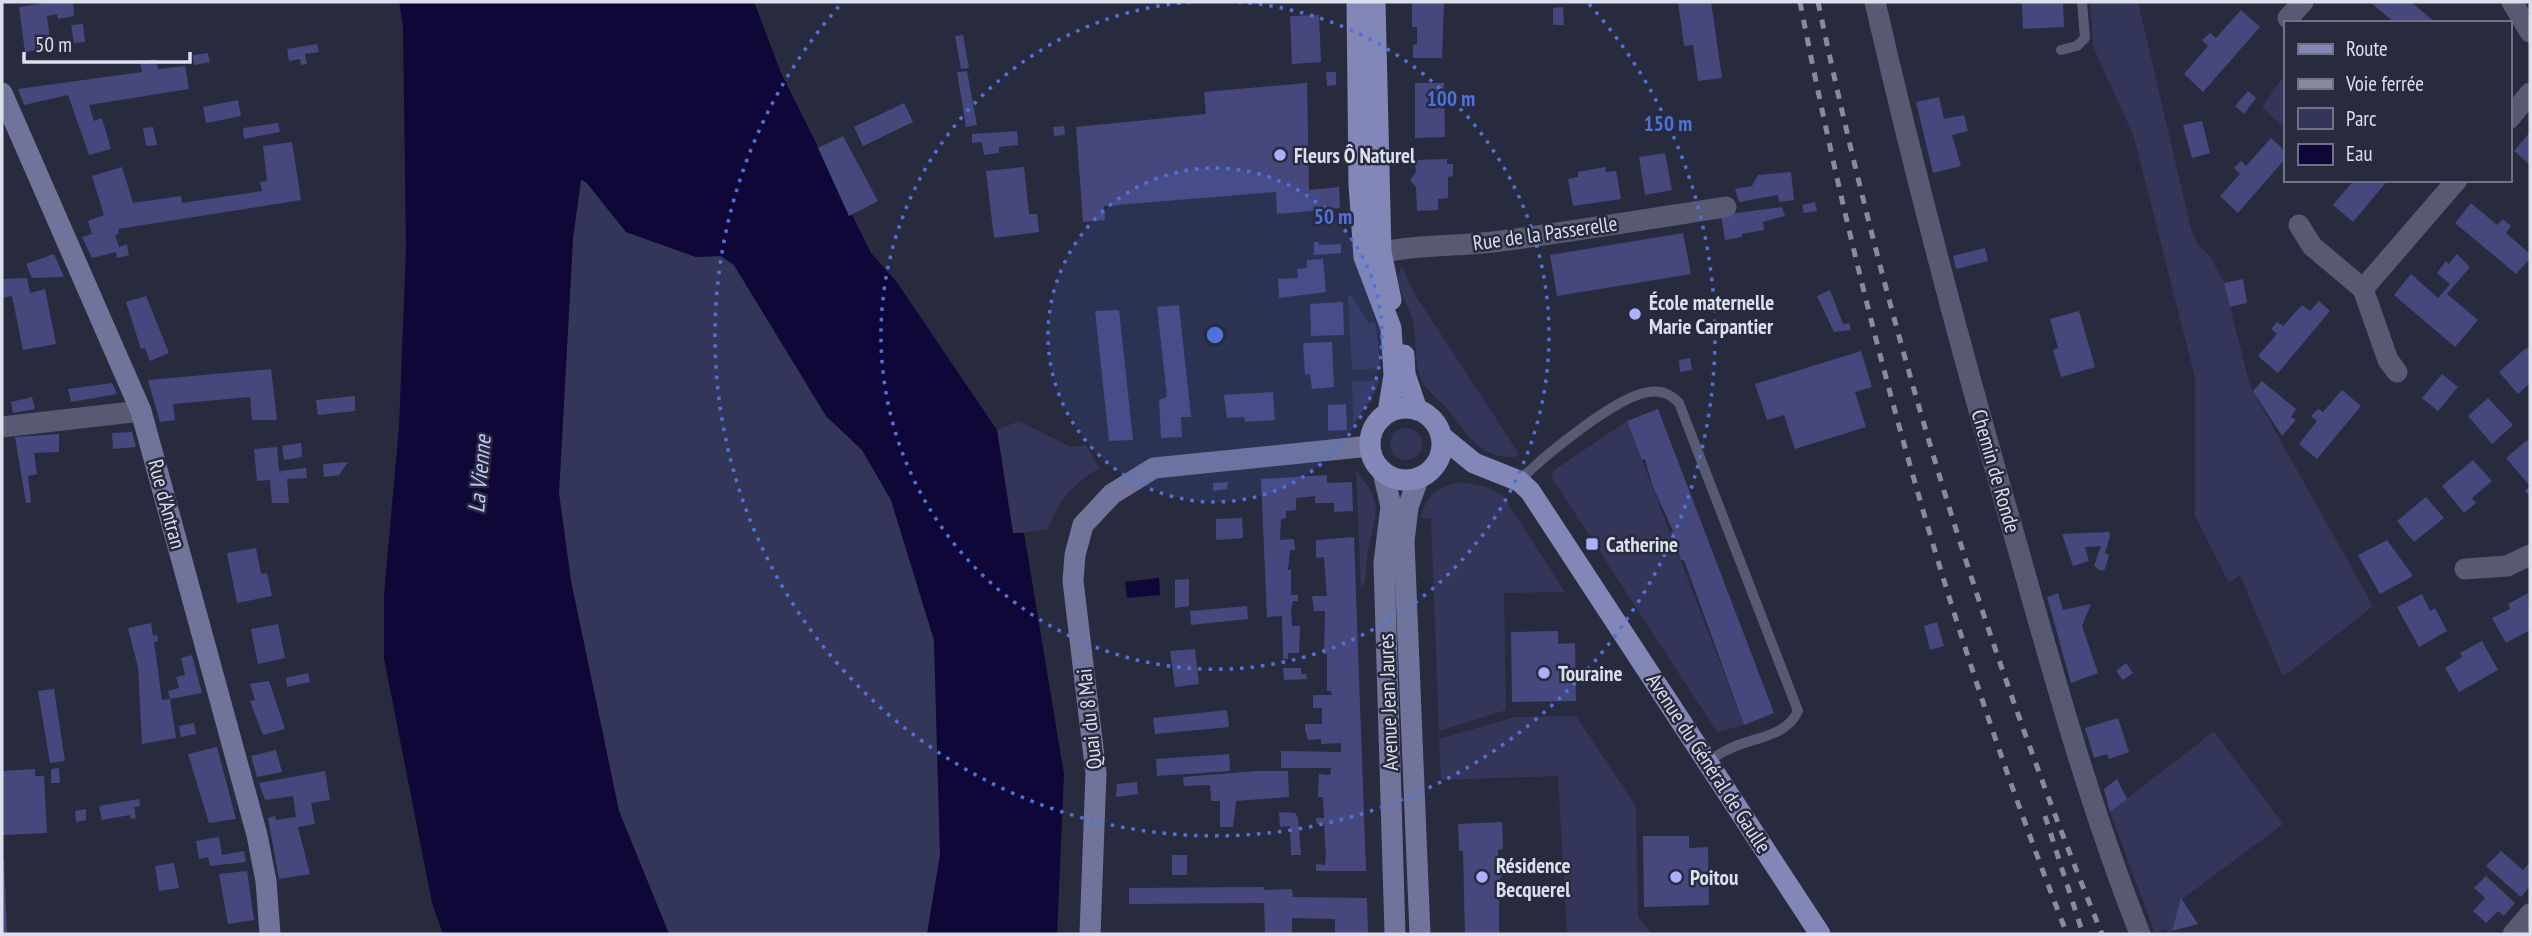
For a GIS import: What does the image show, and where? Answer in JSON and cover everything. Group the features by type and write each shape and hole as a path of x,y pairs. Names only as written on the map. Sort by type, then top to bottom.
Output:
{"main road":[{"path":"1357,2 1359,184 1391,328 1394,375 1388,413"},
{"path":"1375,2 1373,255 1385,278 1400,327 1405,374 1418,410"},
{"path":"1402,409 1418,410 1432,420 1441,436 1441,447 1426,473 1396,479 1383,472 1372,456 1370,446 1374,428 1388,413 1402,409"},
{"name":"Avenue du Général de Gaulle","path":"1441,436 1459,453 1519,481 1530,491 1820,934"},
{"name":"Avenue du Général de Gaulle","path":"1426,473 1490,469"}],"street":[{"name":"Chemin de Ronde","path":"1875,2 1955,330 2060,702 2088,793 2140,934"},
{"path":"2288,18 2303,2"},
{"path":"2512,2 2530,32"},
{"name":"Rue d'Antran","path":"2,93 141,411 257,835 266,881 270,934"},
{"path":"2511,117 2530,93"},
{"path":"2363,289 2456,182"},
{"name":"Rue de la Passerelle","path":"1373,255 1410,246 1476,244 1535,237 1727,206"},
{"path":"2299,225 2312,246 2363,289 2388,360 2397,372"},
{"path":"2,427 141,411"},
{"name":"Quai du 8 Mai","path":"1090,934 1096,773 1073,581 1075,555 1083,525 1096,509 1120,488 1154,468 1370,446"},
{"name":"Avenue Jean Jaurès","path":"1383,472 1391,506 1384,563 1395,934"},
{"name":"Avenue Jean Jaurès","path":"1420,934 1405,541 1408,507 1426,473"},
{"path":"2465,569 2507,566 2530,555"},
{"path":"2514,934 2530,914"}],"lane":[{"path":"2061,50 2077,46 2085,38 2082,2"},
{"path":"1519,481 1540,460 1615,406 1650,392 1671,395 1679,403 1798,711 1793,722 1772,734 1727,749 1708,762"}],"green space":[{"path":"2090,2 2138,2 2191,229 2198,245 2210,256 2224,283 2250,386 2373,606 2283,677 2240,575 2229,583 2195,516 2195,378 2134,137 2093,46"},
{"path":"2284,75 2284,128 2262,107"},
{"path":"581,180 586,182 626,232 696,257 721,256 734,265 826,416 862,450 891,500 934,640 940,855 927,934 669,934 619,811 571,581 559,493 573,238"},
{"path":"1402,267 1414,293 1519,454 1515,457 1492,453 1475,443 1422,382 1412,318 1399,286"},
{"path":"1348,295 1351,295 1369,324 1375,322 1381,368 1352,370"},
{"path":"1380,380 1371,401 1353,423 1352,382"},
{"path":"1019,421 1071,447 1086,445 1099,468 1068,494 1057,509 1048,529 1013,534 997,430"},
{"path":"1627,421 1744,725 1717,732 1552,478 1553,471"},
{"path":"1406,428 1417,433 1422,444 1417,455 1406,460 1395,455 1390,444 1395,433"},
{"path":"1356,470 1371,492 1376,509 1366,576 1361,589"},
{"path":"1467,483 1490,488 1503,496 1565,592 1504,593 1506,710 1439,731 1431,518 1420,518 1427,502 1436,491 1449,485"},
{"path":"1576,716 1636,806 1638,917 1652,934 1567,934 1558,776 1441,780 1439,739 1515,717"},
{"path":"2214,731 2283,824 2181,900 2171,934 2165,929 2155,933 2110,812"}],"water":[{"name":"La Vienne","path":"399,2 754,2 781,73 871,253 896,281 997,430 1013,533 1024,533 1064,774 1057,934 927,934 940,855 934,640 891,500 862,450 826,416 734,265 721,256 696,257 626,232 586,182 581,180 573,238 559,493 571,581 619,811 669,934 443,934 432,903 384,658 384,595 399,427 406,249 403,26"},
{"path":"1159,578 1160,595 1127,598 1125,582"}],"building":[{"path":"73,2 74,16 58,19 57,14 47,16 51,48 25,52 19,7"},
{"path":"1412,2 1444,2 1442,58 1413,58 1413,45 1417,44 1417,27 1412,27"},
{"path":"1678,2 1711,2 1722,78 1698,81 1693,45 1684,46"},
{"path":"2022,2 2063,2 2064,27 2023,29"},
{"path":"2370,2 2411,2 2434,21 2393,21"},
{"path":"1563,7 1564,25 1553,25 1553,8"},
{"path":"2241,10 2260,27 2203,92 2184,74 2208,46 2202,40 2210,33 2216,38"},
{"path":"1319,15 1321,62 1292,64 1290,16"},
{"path":"83,24 85,42 74,43 71,25"},
{"path":"963,35 969,68 961,69 955,36"},
{"path":"317,44 319,52 305,54 307,64 301,65 300,59 289,61 287,49"},
{"path":"208,53 210,62 194,65 193,55"},
{"path":"156,59 158,69 185,66 189,89 89,105 94,121 102,118 111,149 89,155 68,95 24,105 18,89 142,72 140,61"},
{"path":"967,71 977,125 966,127 957,72"},
{"path":"1326,72 1336,72 1336,85 1327,86"},
{"path":"1307,83 1309,190 1339,187 1340,208 1277,214 1276,192 1104,206 1105,220 1083,222 1076,127 1206,114 1204,92"},
{"path":"1415,83 1444,83 1445,137 1415,138"},
{"path":"2248,91 2256,98 2244,114 2235,106"},
{"path":"1939,97 1944,119 1964,115 1968,131 1952,135 1961,166 1933,173 1916,102"},
{"path":"238,100 241,116 206,123 203,107"},
{"path":"904,103 913,122 863,146 854,127"},
{"path":"2202,121 2210,153 2192,158 2183,125"},
{"path":"278,123 280,132 244,139 243,128"},
{"path":"1064,126 1065,135 1054,136 1053,127"},
{"path":"153,127 157,145 146,146 143,128"},
{"path":"1017,131 1018,145 999,147 999,153 984,155 982,142 972,143 972,134"},
{"path":"2530,132 2530,165 2514,151"},
{"path":"843,136 878,201 849,216 818,148"},
{"path":"2271,138 2284,150 2284,160 2238,213 2220,196 2240,174 2234,168 2241,161 2246,166"},
{"path":"292,142 301,200 118,229 119,234 115,235 119,247 127,244 129,255 117,258 116,252 92,258 82,237 92,234 88,221 104,215 92,176 122,167 133,203 181,196 182,203 262,191 260,182 267,181 263,146"},
{"path":"1665,153 1672,190 1645,195 1639,157"},
{"path":"1447,159 1447,164 1453,164 1453,176 1448,177 1448,198 1438,199 1438,210 1417,211 1416,187 1410,180 1416,172 1415,160"},
{"path":"1024,167 1029,214 1037,214 1039,232 994,238 986,171"},
{"path":"1605,167 1606,172 1616,171 1621,199 1573,206 1568,179 1578,177 1578,172"},
{"path":"1791,172 1794,200 1779,202 1778,195 1739,202 1735,189 1752,186 1758,175"},
{"path":"2352,182 2386,182 2353,222 2333,205"},
{"path":"1815,202 1817,211 1804,213 1802,205"},
{"path":"2471,203 2497,225 2503,219 2511,226 2506,233 2530,254 2530,259 2516,274 2455,223"},
{"path":"1782,207 1785,216 1763,222 1764,230 1725,240 1721,215"},
{"path":"1683,233 1691,274 1557,296 1550,255"},
{"path":"1314,242 1319,245 1341,244 1341,253 1314,255"},
{"path":"1985,248 1988,261 1956,269 1953,256"},
{"path":"54,254 64,277 32,278 26,264"},
{"path":"2457,254 2470,267 2447,294 2478,320 2455,347 2394,295 2411,274 2438,298 2450,284 2437,273 2446,261 2449,264"},
{"path":"1323,259 1326,292 1279,298 1278,279 1298,278 1297,269 1307,268 1307,260"},
{"path":"27,278 30,293 45,289 56,344 23,350 12,296 2,298 2,279"},
{"path":"2243,279 2247,303 2230,307 2224,283"},
{"path":"1830,290 1843,324 1849,323 1851,330 1834,332 1817,296"},
{"path":"146,296 169,353 150,361 145,348 141,349 126,302"},
{"path":"2319,301 2330,311 2278,373 2258,356 2277,334 2271,329 2277,322 2283,326 2302,305 2310,311"},
{"path":"1343,302 1344,335 1311,336 1310,304"},
{"path":"1179,305 1191,417 1181,417 1182,437 1161,438 1159,400 1167,397 1157,307"},
{"path":"1119,310 1133,440 1109,441 1095,311"},
{"path":"2079,311 2095,367 2061,377 2053,350 2058,348 2050,319"},
{"path":"1332,342 1334,387 1312,389 1310,374 1305,375 1303,343"},
{"path":"2526,348 2530,349 2530,383 2518,394 2499,372"},
{"path":"1861,351 1872,387 1855,392 1866,427 1795,449 1784,415 1767,420 1755,384"},
{"path":"1690,358 1692,370 1680,372 1679,360"},
{"path":"271,369 277,419 274,420 252,420 250,397 173,404 175,420 160,422 148,380"},
{"path":"2442,374 2458,387 2438,411 2422,398"},
{"path":"2262,381 2296,409 2291,417 2296,420 2282,436 2253,391"},
{"path":"112,383 117,394 71,402 68,389"},
{"path":"2342,390 2361,406 2317,459 2299,444 2317,421 2311,416 2318,409 2323,412"},
{"path":"1273,392 1275,420 1245,422 1244,417 1227,418 1224,395"},
{"path":"355,396 355,411 318,415 316,400"},
{"path":"32,397 35,409 13,413 11,402"},
{"path":"2488,398 2513,425 2492,444 2468,416"},
{"path":"1346,404 1347,430 1328,431 1328,405"},
{"path":"1658,409 1774,713 1744,725 1684,560 1681,560 1671,533 1673,531 1627,421"},
{"path":"132,432 136,447 113,449 112,433"},
{"path":"59,434 59,452 34,453 37,474 28,476 31,502 26,503 15,437"},
{"path":"2527,440 2530,444 2530,486 2506,458"},
{"path":"301,443 302,457 284,460 282,446"},
{"path":"277,447 279,471 306,468 307,478 287,479 289,503 272,503 270,480 257,481 254,449"},
{"path":"2473,460 2492,481 2472,498 2476,503 2464,513 2442,486"},
{"path":"348,462 339,475 324,477 323,464"},
{"path":"1327,475 1327,483 1352,482 1353,511 1334,512 1334,503 1315,503 1315,496 1296,498 1296,510 1286,511 1286,518 1281,519 1280,540 1294,539 1295,550 1290,550 1288,570 1291,570 1291,595 1298,595 1298,601 1293,601 1291,610 1292,626 1300,626 1299,653 1288,653 1288,659 1283,659 1282,616 1267,617 1261,479"},
{"path":"1228,482 1227,489 1213,491 1213,483"},
{"path":"2426,497 2444,518 2414,542 2397,521"},
{"path":"1242,518 1243,538 1216,540 1216,519"},
{"path":"2109,532 2105,553 2109,555 2105,569 2101,571 2094,566 2101,546 2085,547 2089,561 2073,566 2062,534"},
{"path":"1354,537 1366,871 1316,871 1316,864 1325,865 1326,855 1324,824 1317,824 1316,818 1324,818 1323,797 1318,797 1319,774 1330,775 1331,768 1281,768 1281,751 1341,752 1341,743 1321,744 1321,739 1308,740 1305,730 1305,724 1322,724 1322,708 1313,708 1313,695 1332,695 1331,691 1327,691 1325,611 1314,611 1312,596 1327,596 1324,557 1316,558 1316,540"},
{"path":"2387,540 2413,576 2380,594 2358,555"},
{"path":"256,548 261,574 267,573 272,596 237,603 227,553"},
{"path":"1189,579 1189,606 1175,608 1175,580"},
{"path":"2058,593 2063,610 2091,604 2082,626 2098,673 2071,683 2047,597"},
{"path":"2528,593 2530,630 2506,643 2492,618 2510,609 2508,604"},
{"path":"2422,594 2430,611 2435,608 2447,631 2419,647 2397,607"},
{"path":"1247,606 1248,619 1191,625 1190,611"},
{"path":"1937,622 1944,646 1930,650 1924,626"},
{"path":"151,623 153,636 157,635 158,641 154,642 162,700 170,699 176,738 142,744 138,667 128,628"},
{"path":"278,624 285,658 258,664 251,629"},
{"name":"Touraine","path":"1558,631 1558,644 1575,643 1576,701 1512,702 1511,632"},
{"path":"2482,641 2498,670 2459,692 2445,668 2462,657 2460,653"},
{"path":"1195,649 1199,684 1175,687 1170,651"},
{"path":"192,655 202,693 170,699 168,691 179,688 176,677 185,675 181,658"},
{"path":"2126,663 2133,673 2123,680 2116,671"},
{"path":"1283,668 1301,668 1301,674 1306,674 1307,679 1284,680"},
{"path":"308,673 310,682 287,687 286,678"},
{"path":"269,681 285,729 263,735 250,701 255,700 250,684"},
{"path":"54,689 65,761 50,763 38,691"},
{"path":"1227,710 1229,727 1155,734 1153,718"},
{"path":"2118,718 2129,752 2109,759 2107,754 2094,758 2085,728"},
{"path":"194,723 196,734 181,737 179,726"},
{"path":"217,747 236,819 209,823 188,754"},
{"path":"276,750 282,772 257,777 251,756"},
{"path":"1229,754 1230,771 1157,776 1156,759"},
{"path":"59,768 60,783 51,783 51,769"},
{"path":"35,769 35,776 44,776 47,833 2,835 2,771"},
{"path":"325,771 330,800 311,803 315,824 298,827 310,874 279,879 268,818 275,816 276,820 296,817 293,796 265,800 259,783"},
{"path":"1288,771 1289,797 1236,801 1233,827 1220,827 1220,801 1211,801 1210,785 1184,786 1183,777"},
{"path":"2117,779 2127,799 2110,812 2104,789"},
{"path":"1137,782 1138,794 1116,797 1117,784"},
{"path":"139,799 140,806 134,807 136,818 131,819 130,815 102,820 99,806"},
{"path":"86,809 86,820 76,822 75,811"},
{"path":"1279,812 1295,813 1298,818 1301,855 1291,855 1290,826 1280,827"},
{"name":"Résidence Becquerel","path":"1502,822 1503,849 1498,850 1498,869 1503,874 1499,880 1499,934 1465,934 1463,851 1459,851 1458,824"},
{"name":"Poitou","path":"1643,836 1689,836 1689,848 1708,847 1709,905 1644,907"},
{"path":"219,837 222,855 244,851 246,862 210,866 208,857 199,859 196,841"},
{"path":"2501,851 2523,870 2530,862 2530,886 2521,897 2486,866"},
{"path":"1172,855 1187,855 1187,875 1172,875"},
{"path":"4,860 7,934 2,934"},
{"path":"174,863 179,888 159,891 155,866"},
{"path":"247,871 254,920 228,924 219,874"},
{"path":"2486,876 2515,903 2504,916 2498,911 2486,923 2473,911 2485,898 2474,888"},
{"path":"1264,887 1264,890 1292,889 1293,897 1367,898 1368,934 1335,934 1335,919 1292,918 1292,934 1265,934 1264,903 1129,904 1129,888"},
{"path":"2181,898 2198,924 2172,931 2173,927"}],"railway":[{"path":"1800,2 1851,239 1912,474 1984,706 2067,934"},
{"path":"1818,2 1873,239 1939,474 2015,706 2102,934"},
{"path":"2045,816 2083,934"}],"place":[{"name":"Fleurs Ô Naturel","path":"1280,155"},
{"name":"École maternelle Marie Carpantier","path":"1635,314"},
{"name":"Catherine","path":"1592,544"},
{"name":"Touraine","path":"1544,673"},
{"name":"Résidence Becquerel","path":"1482,877"},
{"name":"Poitou","path":"1676,877"}]}
